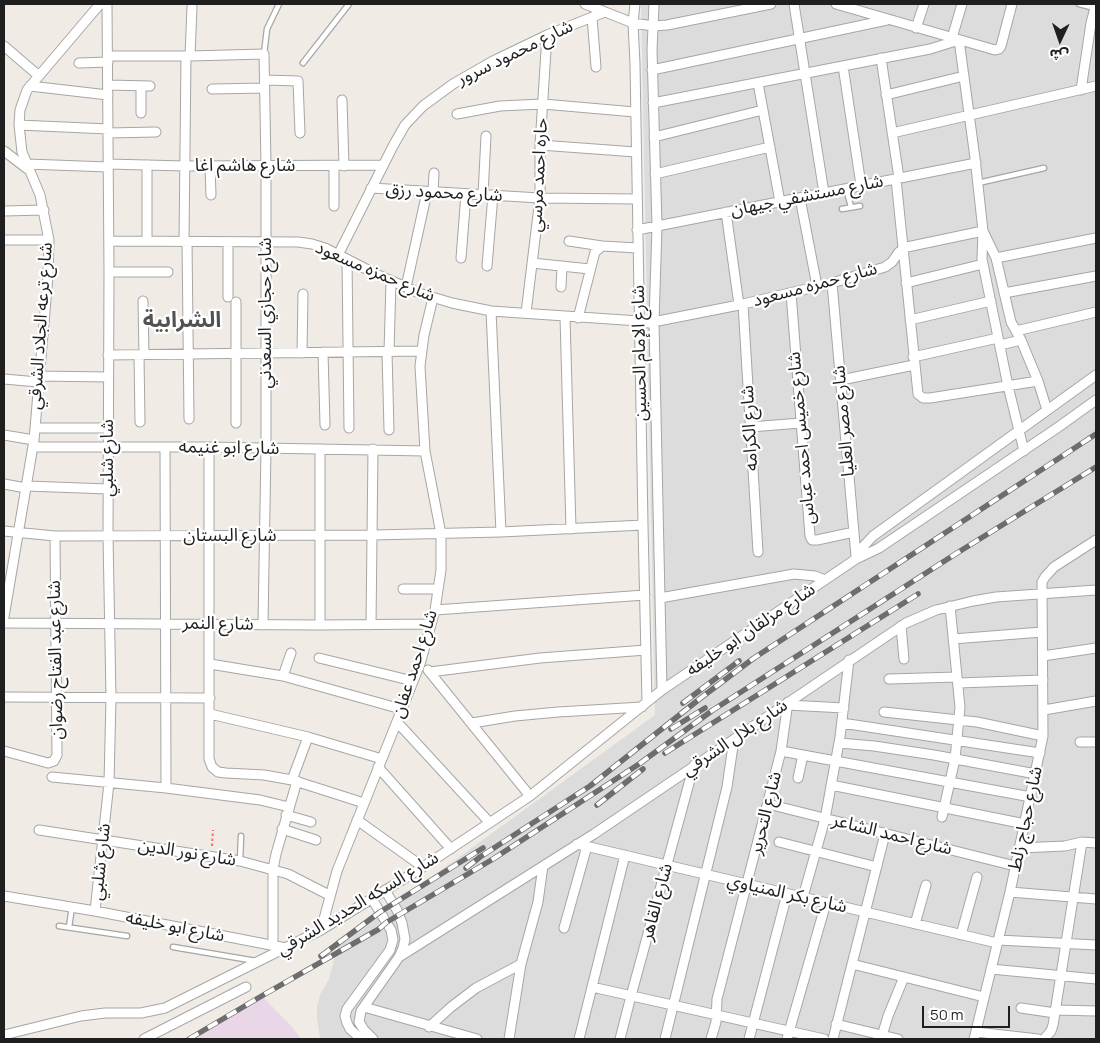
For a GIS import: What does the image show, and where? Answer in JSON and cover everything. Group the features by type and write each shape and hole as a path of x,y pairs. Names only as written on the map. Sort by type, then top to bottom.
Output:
{"street":[{"name":"شارع ترعه الجلاد الشرقي","path":"4,617 33,443 48,276 49,240 44,210 40,195 22,152 19,125 20,110 30,86 100,4"},
{"name":"شارع شلبي","path":"95,911 109,783 111,698 108,536 109,241 107,4"},
{"path":"585,4 633,23 653,26 667,25 771,4"},
{"name":"شارع الإمام الحسين","path":"636,4 633,23 646,650 645,704"},
{"name":"شارع الإمام الحسين","path":"654,4 652,70 657,226 654,322 662,690"},
{"path":"794,4 824,193"},
{"path":"836,4 866,8 887,20 995,50 999,49 1012,4"},
{"path":"916,28 924,4"},
{"path":"962,4 956,39 964,76 976,163 983,231 983,264 1008,386 1024,451 1096,400"},
{"path":"1081,90 1095,6"},
{"path":"189,419 185,166 188,56 192,7"},
{"name":"شارع محمود سرور","path":"343,257 371,188 383,165 405,125 423,106 453,84 493,60 605,12"},
{"path":"592,17 596,66"},
{"path":"652,70 887,20"},
{"name":"حاره احمد مرسي","path":"526,313 540,198 540,145 547,36"},
{"path":"653,103 930,49 956,39"},
{"path":"4,46 39,76"},
{"path":"79,64 108,59 264,54"},
{"name":"شارع حجازي السعدني","path":"263,625 266,448 264,54"},
{"path":"881,58 897,178 917,392 924,398 1038,381"},
{"path":"843,66 861,185"},
{"path":"886,96 964,76"},
{"path":"212,89 265,84 298,77 300,133"},
{"path":"758,83 780,202"},
{"path":"108,85 145,86 141,113"},
{"path":"30,86 108,95"},
{"path":"892,133 1096,86"},
{"path":"342,100 344,166"},
{"path":"457,114 500,106 543,104 635,112"},
{"path":"654,137 763,110"},
{"path":"19,125 156,132"},
{"path":"483,195 486,136"},
{"path":"540,145 636,152"},
{"path":"655,174 770,147"},
{"path":"4,151 28,167"},
{"name":"شارع مستشفي جيهان","path":"638,230 976,163"},
{"path":"147,165 147,241"},
{"name":"شارع هاشم اغا","path":"28,167 383,165"},
{"path":"210,166 211,195"},
{"path":"334,166 334,206"},
{"path":"406,287 434,173"},
{"name":"شارع محمود رزق","path":"371,188 540,198 637,199"},
{"path":"461,258 466,194"},
{"path":"487,266 493,196"},
{"path":"800,198 817,286"},
{"path":"4,212 44,210"},
{"name":"شارع الكرامه","path":"726,212 741,305 758,552"},
{"path":"903,248 983,231"},
{"path":"983,231 996,258 1011,322 1021,340 1038,381 1047,410"},
{"path":"996,258 1096,238"},
{"path":"4,240 49,240"},
{"name":"شارع حمزه مسعود","path":"109,241 298,242 312,244 343,257 390,281 433,298 472,308 639,323 654,322 741,305 885,267 889,265 903,248"},
{"path":"228,242 228,297"},
{"path":"569,242 638,248"},
{"path":"578,318 595,252 602,246"},
{"path":"343,257 348,352 349,428"},
{"path":"532,263 590,269"},
{"path":"906,282 983,264"},
{"path":"561,287 562,266"},
{"path":"109,272 168,272"},
{"path":"1004,293 1096,276"},
{"path":"389,430 388,352 390,281"},
{"name":"شارع مصر العليا","path":"832,282 856,559"},
{"name":"شارع خميس احمد عباس","path":"791,293 810,536 812,540 817,540 854,532"},
{"path":"302,353 303,294"},
{"name":"شارع احمد عفان","path":"321,930 336,871 420,664 435,610 442,553 441,534 425,451 420,392 421,351 433,298"},
{"path":"140,422 143,301"},
{"path":"910,320 991,301"},
{"path":"236,302 236,423"},
{"path":"491,311 501,532"},
{"path":"1016,332 1096,312"},
{"path":"565,317 571,529"},
{"path":"841,380 999,342 1021,340"},
{"path":"108,355 421,351"},
{"path":"323,352 325,425"},
{"path":"1020,429 1096,375"},
{"path":"4,379 108,377"},
{"path":"750,427 801,423"},
{"path":"34,428 109,428"},
{"name":"شارع مزلقان ابو خليفه","path":"856,559 860,550 873,536 1020,429"},
{"name":"شارع ابو غنيمه","path":"4,435 33,443 109,447 425,451"},
{"path":"165,447 166,788"},
{"path":"209,447 209,759 212,767 218,772 264,775 294,781 364,803"},
{"path":"320,449 320,625"},
{"path":"371,625 373,449"},
{"name":"شارع مزلقان ابو خليفه","path":"645,704 662,690 856,559 879,548 1024,451"},
{"path":"4,484 26,487 108,489"},
{"name":"شارع البستان","path":"4,531 55,536 373,536 643,525"},
{"name":"شارع عبد الفتاح رضوان","path":"4,751 48,763 54,761 57,755 54,623 55,536"},
{"name":"شارع حجاج زلط","path":"975,1036 1016,866 1043,736 1042,582 1049,572 1096,540"},
{"path":"4,561 14,562"},
{"path":"660,598 794,574 825,580"},
{"path":"402,589 438,589"},
{"name":"شارع بلال الشرقي","path":"399,957 577,844 901,626 936,610 996,597 1096,590"},
{"path":"435,610 645,596"},
{"path":"943,812 955,759 959,720 958,680 950,606"},
{"name":"شارع النمر","path":"4,623 432,624"},
{"path":"901,626 904,659"},
{"path":"953,639 1042,632"},
{"path":"1043,656 1096,648"},
{"path":"430,672 540,658 646,650"},
{"path":"283,676 291,653"},
{"path":"319,658 413,681"},
{"path":"803,897 825,819 839,743 849,660"},
{"path":"210,664 283,676 401,709"},
{"path":"420,664 430,672 530,796"},
{"path":"889,679 1043,680"},
{"path":"4,697 210,698"},
{"path":"1044,710 1096,701"},
{"path":"788,703 844,708"},
{"name":"شارع التحرير","path":"712,1039 716,1022 717,999 781,751 788,703"},
{"path":"472,723 645,704"},
{"name":"شارع السكه الحديد الشرقي","path":"4,1035 81,1016 105,1013 141,1013 165,1008 321,930 423,867 530,796 645,704"},
{"path":"884,712 959,720 1043,736"},
{"path":"210,714 308,737 380,763 450,849"},
{"path":"397,722 490,823"},
{"path":"842,723 1040,753"},
{"path":"273,945 273,869 294,781 308,737"},
{"path":"665,1039 727,787 734,739"},
{"path":"1080,742 1096,742"},
{"path":"839,743 874,746 1036,774"},
{"path":"781,751 1031,798"},
{"path":"798,778 803,755"},
{"name":"شارع القاهر","path":"620,1039 630,996 694,765"},
{"path":"52,777 166,788 260,800 311,822"},
{"path":"831,785 943,812 1025,824"},
{"name":"شارع احمد الشاعر","path":"768,804 1016,866"},
{"path":"357,820 423,867"},
{"path":"282,829 316,840"},
{"name":"شارع نور الدين","path":"39,830 240,861 273,869 302,880 329,895"},
{"path":"833,1039 885,834"},
{"path":"779,842 877,867"},
{"path":"1044,1039 1051,1031 1055,1011 1082,842"},
{"path":"1020,848 1065,846 1082,842 1096,843"},
{"name":"شارع بكر المنياوي","path":"577,844 960,934 998,941 1096,945"},
{"path":"564,928 587,846"},
{"path":"579,1039 625,855"},
{"path":"509,1039 521,964 538,902 542,866"},
{"path":"960,934 977,877"},
{"path":"915,924 926,885"},
{"path":"374,1039 364,1030 359,1022 359,1016 399,957 404,939 404,926 385,890"},
{"path":"1010,892 1096,899"},
{"path":"749,1039 787,894"},
{"name":"شارع ابو خليفه","path":"4,896 95,911 286,948"},
{"path":"360,1039 347,1023 346,1009 390,950 393,940 391,930 372,899"},
{"path":"788,1035 826,903"},
{"path":"429,1027 464,996 521,964"},
{"path":"852,964 984,997"},
{"path":"991,969 1096,979"},
{"path":"882,1037 888,1016 904,977"},
{"path":"592,987 753,1024 788,1035 823,1039"},
{"path":"144,1039 246,988"},
{"path":"364,1007 455,1036 477,1039"},
{"path":"1021,1008 1055,1011 1096,1011"},
{"path":"836,1024 882,1037 898,1039"},
{"path":"975,1036 1038,1039"}],"lane":[{"name":"شارع حجازي السعدني","path":"264,54 267,28 279,4"},
{"path":"303,63 349,4"},
{"path":"1078,4 1095,6"},
{"path":"978,183 1044,168"},
{"path":"846,188 851,208"},
{"path":"842,209 860,206"},
{"path":"240,861 241,836"},
{"path":"70,927 72,908"},
{"path":"59,926 126,936"},
{"path":"173,947 258,962"}],"path":[{"path":"211,856 213,830"}],"shaded area":[{"path":"641,4 1096,4 1096,1039 320,1039 317,1006 320,995 329,979 338,945 655,715"},
{"path":"262,996 301,1039 186,1039"}],"railway":[{"path":"466,868 590,786 754,658 1096,434"},
{"path":"189,1039 379,929 387,922 493,859 639,764 713,710 957,553 1096,467"},
{"path":"665,753 918,594"},
{"path":"683,703 739,661"},
{"path":"671,729 705,708"},
{"path":"597,805 643,769"},
{"path":"321,956 380,912 483,848"}],"district":[{"name":"الشرابية","path":"182,321"}]}
